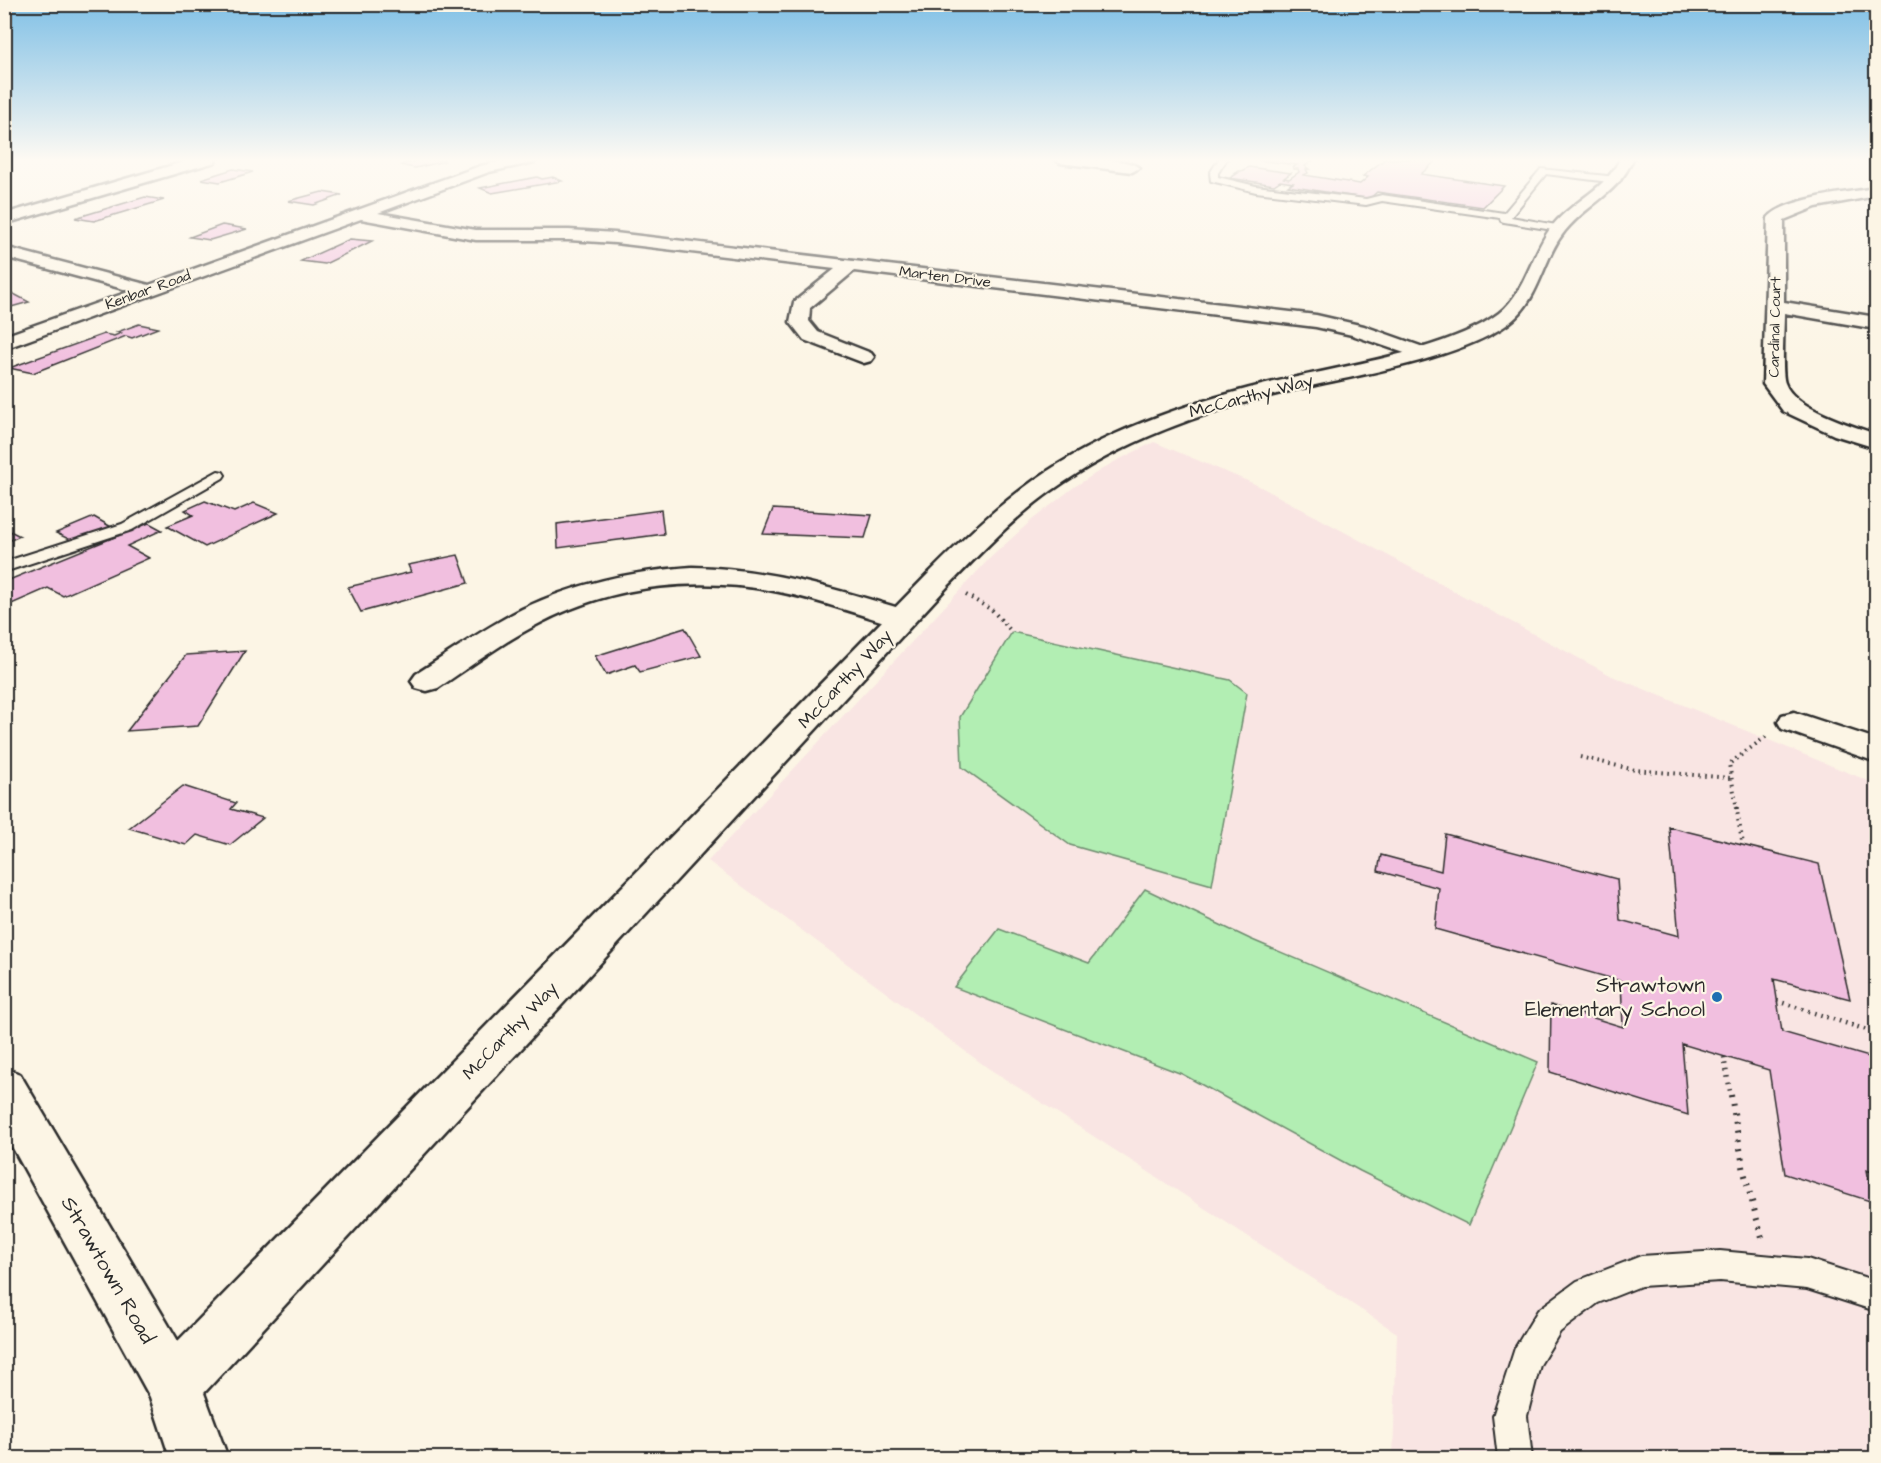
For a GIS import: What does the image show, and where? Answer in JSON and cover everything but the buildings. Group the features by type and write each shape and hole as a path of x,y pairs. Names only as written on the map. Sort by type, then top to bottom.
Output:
{"street":[{"name":"Kenbar Road","path":"4,343 321,227"},
{"name":"Marten Drive","path":"433,227 476,235 569,235 615,238 1316,321 1357,330 1422,353"},
{"name":"Cardinal Court","path":"1776,227 1774,384 1791,406 1842,430 1876,441"},
{"name":"McCarthy Way","path":"173,1385 902,618 984,535 1028,497 1062,473 1100,451 1165,421 1217,404 1422,353 1486,329 1511,312 1528,290 1544,253 1559,228"},
{"path":"4,252 149,290"},
{"path":"850,266 801,306 799,322 811,336 864,357"},
{"path":"1776,306 1876,323"},
{"path":"427,681 508,630 549,608 599,591 652,579 705,575 754,579 803,589 902,618"},
{"path":"1794,722 1876,751"},
{"name":"Strawtown Road","path":"4,1088 173,1385 199,1458"}],"lane":[{"path":"1555,227 1559,228"},
{"path":"4,567 127,527 218,475"},
{"path":"1515,1458 1510,1416 1526,1359 1549,1321 1588,1292 1641,1271 1720,1266 1807,1274 1876,1296"}],"path":[{"path":"933,586 973,596 1004,622 1012,632"},
{"path":"1743,845 1729,764 1769,735 1794,722"},
{"path":"1580,757 1595,763 1638,770 1731,778"},
{"path":"1777,1001 1876,1033"},
{"path":"1724,1057 1744,1172 1770,1271"}],"shaded area":[{"path":"1154,442 1257,485 1612,676 1876,784 1876,1458 1393,1458 1397,1333 988,1068 708,861 989,559 1032,520 1074,487 1112,463"}],"green space":[{"path":"1012,632 1230,680 1247,693 1212,885 1070,845 962,767 960,717"},
{"path":"1145,889 1250,939 1538,1062 1469,1225 1360,1171 1182,1074 954,987 999,929 1089,963"}],"place":[{"name":"Strawtown Elementary School","path":"1717,997"}]}
